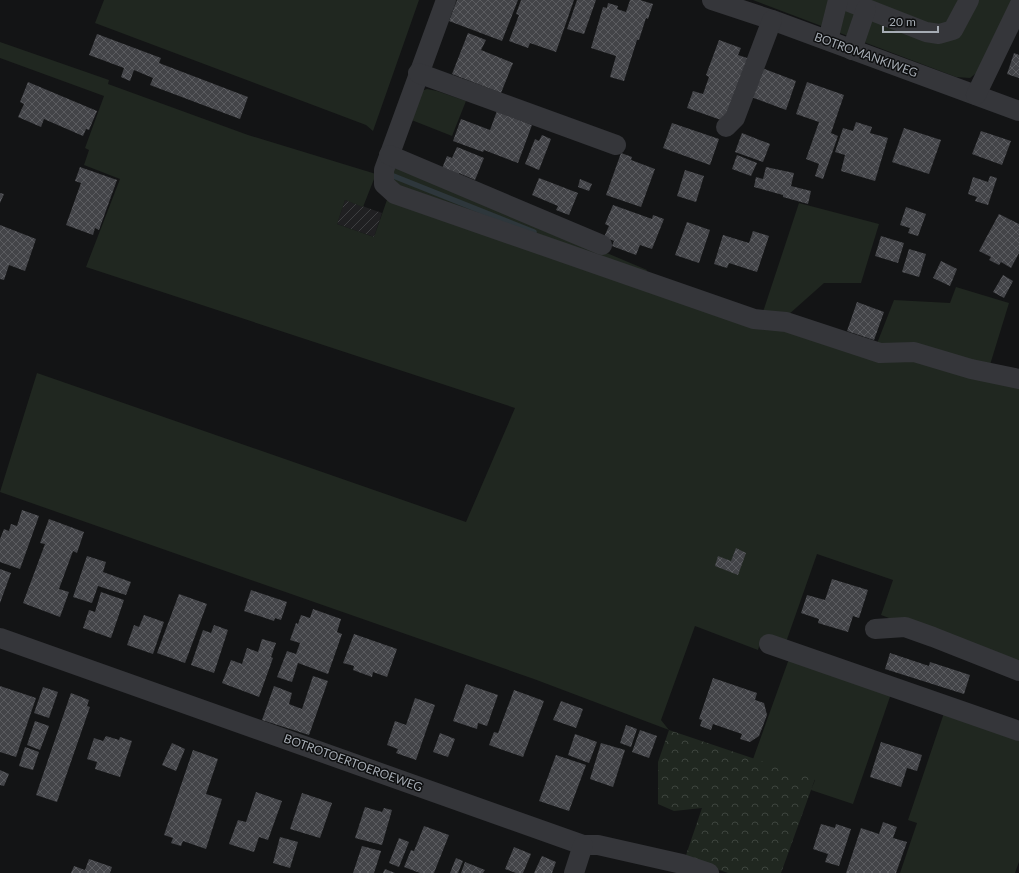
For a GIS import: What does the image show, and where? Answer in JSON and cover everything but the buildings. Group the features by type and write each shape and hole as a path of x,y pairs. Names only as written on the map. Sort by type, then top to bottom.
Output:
{"street":[{"path":"446,0 418,73 384,170 384,184 394,194 754,319 786,322 880,352 914,352 971,369 1019,379"},
{"name":"BOTROMANKIWEG","path":"712,0 828,40 1019,111"},
{"path":"828,40 838,0"},
{"path":"844,0 926,32 939,34 953,30 969,0"},
{"path":"976,95 1019,6"},
{"path":"852,50 866,9"},
{"path":"726,127 735,118 772,20"},
{"path":"418,73 616,145"},
{"path":"389,155 602,245"},
{"path":"875,629 905,627 1019,672"},
{"name":"BOTROTOERTOEROEWEG","path":"0,638 583,845 598,845 682,864 709,873"},
{"path":"769,644 1019,732"},
{"path":"574,873 583,845"}],"shaded area":[{"path":"345,200 382,213 374,237 337,224"}],"green space":[{"path":"104,0 419,0 373,131 366,125 95,23"},
{"path":"753,0 1012,0 979,71 970,78 956,77"},
{"path":"0,42 109,80 108,84 248,135 376,174 363,207 345,200 337,224 374,237 388,197 753,324 914,356 1019,384 1019,668 881,615 893,580 817,554 785,645 762,637 758,650 695,626 661,720 669,730 534,679 0,492 37,373 466,522 515,408 86,267 120,179 84,165 89,150 85,148 104,96 0,58"},
{"path":"427,89 466,101 452,136 409,119 421,91"},
{"path":"401,166 647,270 644,277 396,189 389,170"},
{"path":"799,203 879,224 861,283 824,283 788,315 762,315"},
{"path":"956,287 1009,303 989,368 876,346 894,300 950,303"},
{"path":"790,656 892,691 853,804 811,790 815,780 753,759"},
{"path":"945,710 1019,735 1019,862 1015,873 900,873 917,823 908,820"},
{"path":"669,730 815,779 781,873 728,873 685,858 702,808 674,811 658,804 658,762"}],"waterway":[{"path":"391,175 534,232"}]}
